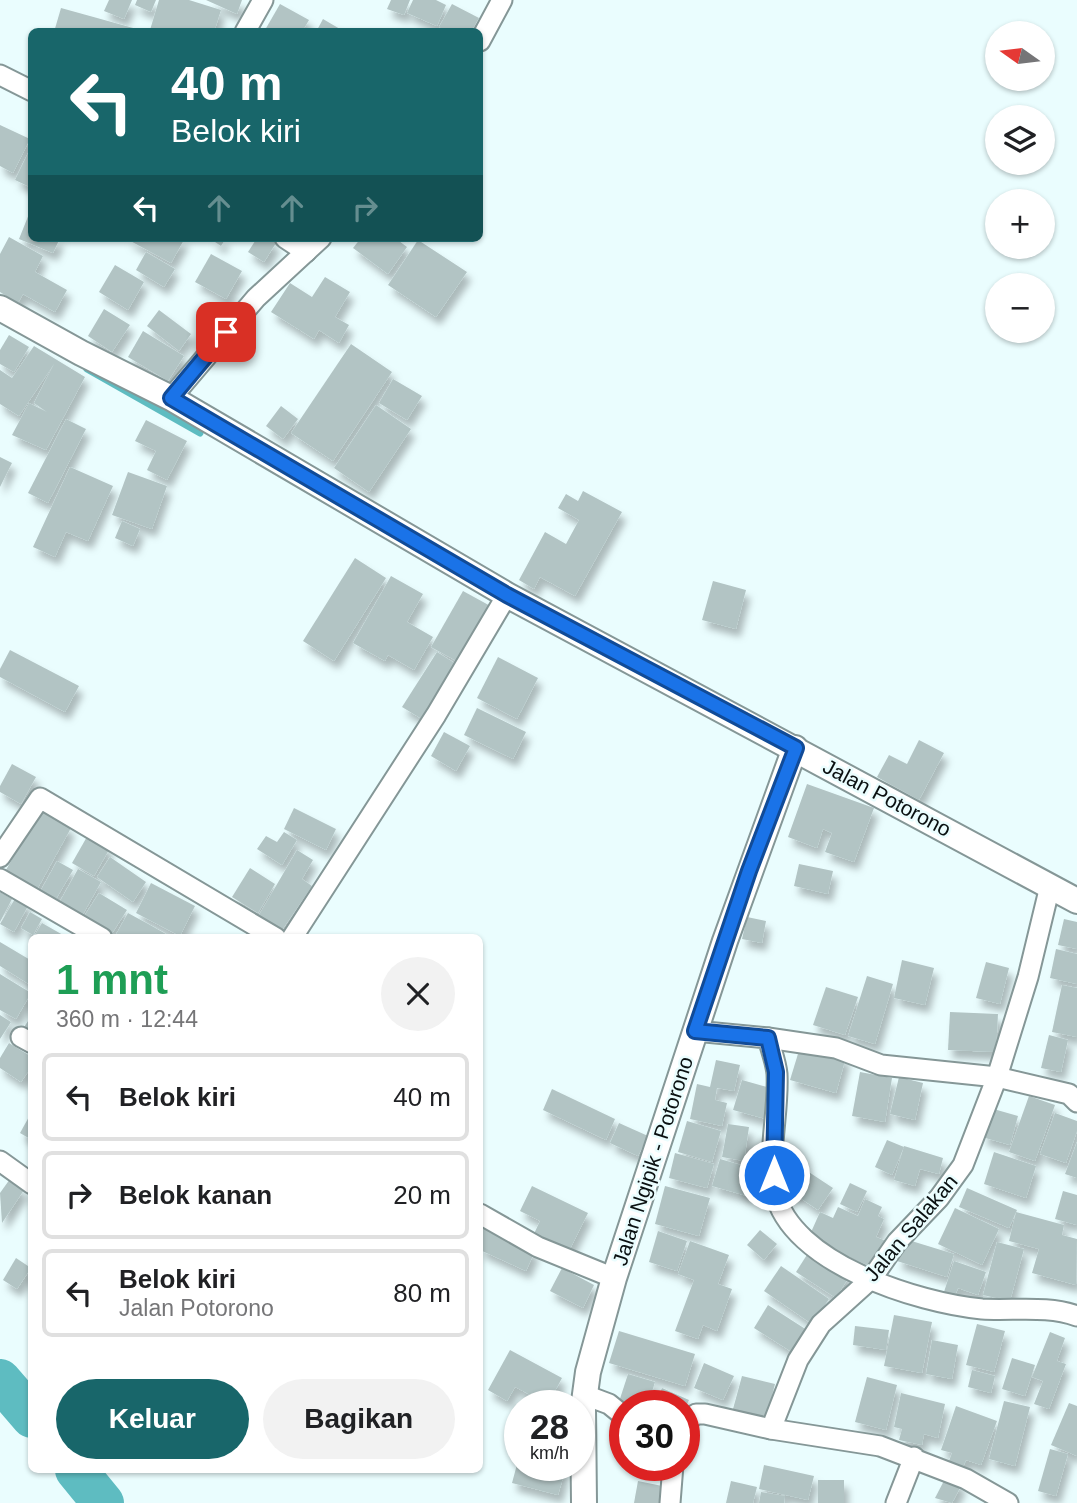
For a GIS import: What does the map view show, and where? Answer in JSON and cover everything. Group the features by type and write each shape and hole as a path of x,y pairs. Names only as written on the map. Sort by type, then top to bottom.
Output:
{"street":[{"path":"247,28 263,0"},
{"path":"483,35 502,0"},
{"path":"0,75 28,89"},
{"path":"291,242 306,252"},
{"path":"171,398 256,298 317,242"},
{"name":"Jalan Potorono","path":"0,308 81,354 171,398 507,595 1077,901"},
{"path":"295,934 436,715 507,595"},
{"name":"Jalan Ngipik - Potorono","path":"585,1390 587,1372 614,1278 695,1031 769,815 796,748"},
{"path":"0,858 40,798 269,934"},
{"path":"0,879 95,934"},
{"name":"Jalan Salakan","path":"771,1429 798,1360 821,1324 872,1278 897,1242 939,1198 964,1165 997,1077 1028,977 1050,886"},
{"path":"695,1031 836,1048 881,1065 997,1077 1069,1094 1077,1102"},
{"path":"768,1038 776,1072 772,1160 775,1191 781,1210 793,1229 814,1249 893,1288 979,1308 1062,1310 1077,1316"},
{"path":"0,1161 28,1181"},
{"path":"483,1216 538,1247 614,1278"},
{"path":"700,1414 771,1429 880,1446 966,1479 1008,1503"},
{"path":"896,1503 914,1457"},
{"name":"Jalan Ngipik - Potorono","path":"584,1481 584,1503"},
{"path":"670,1503 671,1481"}],"building":[{"path":"109,0 132,0 124,19 104,11"},
{"path":"137,0 156,0 151,12 135,5"},
{"path":"159,0 189,0 221,10 215,28 151,28"},
{"path":"206,0 242,0 237,14"},
{"path":"391,0 410,0 404,15 387,9"},
{"path":"413,0 436,0 446,5 437,26 407,13"},
{"path":"280,4 309,20 304,28 266,28"},
{"path":"452,4 479,18 473,28 439,27"},
{"path":"61,8 133,28 55,28"},
{"path":"323,19 338,28 318,28"},
{"path":"0,125 28,138 28,143 13,173 0,166"},
{"path":"28,153 28,186 15,180"},
{"path":"28,216 28,242 58,242 53,253 19,239"},
{"path":"9,237 43,256 35,272 67,290 55,312 23,294 18,303 0,292 0,254"},
{"path":"132,242 183,242 171,263"},
{"path":"254,242 276,243 264,262 248,252"},
{"path":"358,242 400,242 407,247 388,274 353,248"},
{"path":"417,242 421,242 467,272 436,317 388,285"},
{"path":"146,252 175,269 164,287 136,270"},
{"path":"211,254 242,271 226,299 195,282"},
{"path":"115,265 144,282 128,310 99,292"},
{"path":"325,277 350,292 335,317 349,325 339,343 319,330 314,339 271,312 290,283 312,297"},
{"path":"104,309 130,325 112,352 88,336"},
{"path":"159,310 191,334 179,351 147,326"},
{"path":"143,331 184,356 168,381 128,357"},
{"path":"9,335 29,347 14,372 0,364 0,350"},
{"path":"351,344 392,372 333,461 291,433"},
{"path":"34,346 85,377 46,450 12,435 29,403 47,412 34,403 54,364 19,416 0,404 0,370 12,378"},
{"path":"393,379 422,396 407,420 379,403"},
{"path":"376,405 411,429 369,492 334,468"},
{"path":"281,406 298,419 283,439 266,426"},
{"path":"66,419 86,429 48,503 28,493"},
{"path":"146,420 187,441 167,480 147,470 156,451 135,441"},
{"path":"0,457 12,463 0,487"},
{"path":"70,467 113,486 88,541 66,532 55,557 33,547"},
{"path":"128,472 167,486 152,529 112,515"},
{"path":"583,491 622,512 575,596 540,577 534,589 519,580 545,532 566,544 579,520 558,508 566,494 578,501"},
{"path":"122,521 140,529 133,546 115,538"},
{"path":"355,558 386,578 334,661 303,641"},
{"path":"391,576 423,594 407,622 433,637 414,670 388,655 385,661 353,643"},
{"path":"713,581 746,590 736,629 702,620"},
{"path":"463,591 494,608 462,664 431,647"},
{"path":"10,650 79,686 65,712 0,677 0,669"},
{"path":"437,652 456,664 422,719 402,707"},
{"path":"498,657 538,678 517,719 477,698"},
{"path":"477,708 526,732 513,759 464,735"},
{"path":"444,732 470,746 456,771 431,756"},
{"path":"919,740 944,753 919,800 877,777 889,755 907,764"},
{"path":"12,764 36,777 21,804 0,792 0,786"},
{"path":"807,784 874,808 854,862 825,852 832,833 823,829 817,848 788,837"},
{"path":"294,808 336,829 326,850 284,829"},
{"path":"40,810 71,828 34,895 2,877"},
{"path":"284,832 297,840 282,865 257,849 266,836 277,842"},
{"path":"88,835 110,848 94,876 72,863"},
{"path":"297,850 313,860 302,879 312,886 282,930 259,915"},
{"path":"110,857 146,882 133,902 97,877"},
{"path":"57,861 73,870 56,899 41,890"},
{"path":"799,864 833,871 828,894 794,886"},
{"path":"250,868 275,884 258,913 232,897"},
{"path":"78,869 101,882 82,916 59,903"},
{"path":"151,883 195,906 181,934 136,913"},
{"path":"0,892 12,899 0,922"},
{"path":"99,893 127,910 112,934 83,918"},
{"path":"16,897 29,904 14,932 0,924"},
{"path":"30,912 42,919 34,934 21,928"},
{"path":"128,913 166,934 116,934"},
{"path":"747,917 766,921 762,943 742,939"},
{"path":"1064,919 1077,922 1077,949 1058,945"},
{"path":"42,923 61,934 35,934"},
{"path":"0,942 28,959 28,984 0,966"},
{"path":"1056,949 1077,954 1077,984 1050,978"},
{"path":"902,960 934,968 925,1005 894,998"},
{"path":"986,962 1009,968 1000,1004 976,998"},
{"path":"0,974 28,991 28,998 16,1019 0,1010"},
{"path":"867,976 893,984 875,1044 848,1036"},
{"path":"1062,985 1077,988 1077,1037 1052,1032"},
{"path":"826,987 858,997 845,1035 813,1025"},
{"path":"950,1012 998,1014 996,1052 948,1050"},
{"path":"0,1015 11,1022 0,1039"},
{"path":"1049,1035 1068,1040 1061,1072 1041,1068"},
{"path":"9,1043 28,1055 28,1072 21,1082 0,1068 0,1058"},
{"path":"801,1044 846,1057 836,1093 790,1080"},
{"path":"716,1060 740,1065 734,1091 717,1088 715,1100 727,1103 722,1126 690,1119 697,1084 710,1087"},
{"path":"860,1072 892,1078 885,1122 852,1116"},
{"path":"899,1077 923,1083 915,1120 890,1114"},
{"path":"742,1080 774,1089 766,1119 733,1110"},
{"path":"552,1089 615,1119 606,1140 543,1110"},
{"path":"1029,1096 1055,1105 1035,1161 1009,1152"},
{"path":"990,1108 1018,1116 1010,1145 982,1137"},
{"path":"1055,1113 1077,1121 1077,1131 1066,1163 1040,1154"},
{"path":"28,1119 28,1138 20,1133"},
{"path":"687,1121 721,1131 712,1162 678,1152"},
{"path":"619,1123 648,1136 638,1156 610,1143"},
{"path":"728,1124 749,1127 744,1161 722,1157"},
{"path":"887,1140 904,1147 892,1175 875,1167"},
{"path":"1077,1142 1077,1178 1065,1174"},
{"path":"904,1146 943,1158 939,1174 920,1169 915,1186 894,1180"},
{"path":"994,1152 1036,1166 1026,1198 984,1184"},
{"path":"675,1153 714,1164 707,1188 669,1178"},
{"path":"720,1159 755,1169 747,1196 712,1186"},
{"path":"792,1161 833,1188 818,1210 778,1183"},
{"path":"10,1179 24,1190 2,1223 0,1193"},
{"path":"850,1183 867,1191 857,1212 840,1204"},
{"path":"532,1186 588,1213 567,1255 532,1238 540,1221 520,1211"},
{"path":"665,1186 710,1198 699,1236 655,1224"},
{"path":"967,1188 1017,1210 1009,1228 959,1207"},
{"path":"1063,1191 1077,1195 1077,1225 1055,1219"},
{"path":"865,1199 882,1207 878,1216 884,1219 876,1237 886,1241 874,1268 808,1239 820,1212 833,1218 838,1207 858,1216"},
{"path":"955,1208 999,1229 982,1265 938,1244"},
{"path":"1016,1212 1064,1225 1062,1235 1077,1239 1076,1285 1032,1273 1039,1249 1009,1241"},
{"path":"483,1227 535,1251 526,1271 483,1251"},
{"path":"760,1230 777,1244 764,1260 747,1245"},
{"path":"658,1231 687,1241 677,1271 649,1262"},
{"path":"905,1239 954,1254 947,1277 897,1261"},
{"path":"690,1241 729,1255 718,1284 732,1289 717,1331 703,1325 698,1339 675,1331 694,1280 678,1274"},
{"path":"997,1242 1024,1249 1010,1301 983,1295"},
{"path":"810,1250 850,1275 836,1298 796,1272"},
{"path":"16,1258 28,1266 28,1272 17,1289 3,1280"},
{"path":"954,1261 986,1272 978,1295 958,1288 954,1298 943,1295"},
{"path":"781,1266 829,1299 812,1324 764,1291"},
{"path":"562,1268 594,1285 583,1308 550,1291"},
{"path":"768,1305 810,1332 795,1354 754,1328"},
{"path":"894,1315 932,1322 922,1373 884,1366"},
{"path":"977,1324 1005,1331 994,1372 966,1365"},
{"path":"855,1326 889,1330 886,1350 853,1345"},
{"path":"619,1331 695,1354 685,1386 609,1363"},
{"path":"1050,1332 1065,1338 1057,1361 1066,1364 1049,1409 1034,1404 1043,1381 1032,1377"},
{"path":"932,1340 958,1345 952,1379 926,1374"},
{"path":"510,1350 562,1378 556,1390 521,1390 515,1387 513,1390 504,1390 504,1399 488,1390"},
{"path":"1012,1358 1035,1365 1025,1396 1002,1389"},
{"path":"704,1363 734,1376 723,1400 694,1388"},
{"path":"972,1370 995,1376 991,1393 968,1387"},
{"path":"628,1374 655,1382 653,1390 623,1390"},
{"path":"742,1376 775,1384 766,1418 733,1409"},
{"path":"867,1377 897,1385 886,1430 855,1422"},
{"path":"901,1393 945,1404 938,1438 924,1434 922,1445 899,1440 902,1429 894,1427"},
{"path":"1004,1401 1030,1407 1015,1466 989,1459"},
{"path":"1069,1403 1077,1406 1077,1456 1051,1445"},
{"path":"956,1406 997,1421 981,1465 966,1460 963,1467 949,1461 952,1453 941,1450"},
{"path":"1050,1449 1068,1454 1056,1496 1038,1491"},
{"path":"764,1465 814,1476 808,1500 759,1489"},
{"path":"947,1475 962,1484 952,1503 935,1498"},
{"path":"818,1480 844,1480 844,1503 818,1503"},
{"path":"513,1481 562,1481 558,1495"},
{"path":"638,1481 667,1487 663,1503 634,1503"},
{"path":"731,1481 757,1487 753,1503 726,1503"},
{"path":"761,1492 785,1496 784,1503 759,1503"}],"waterway":[{"path":"87,369 200,433"},
{"path":"0,1380 28,1412"},
{"path":"78,1473 103,1503"}],"route":[{"path":"226,332 171,398 507,595 796,748 724,941 695,1031 768,1038 776,1072 777,1097 772,1160 774,1175"}]}
